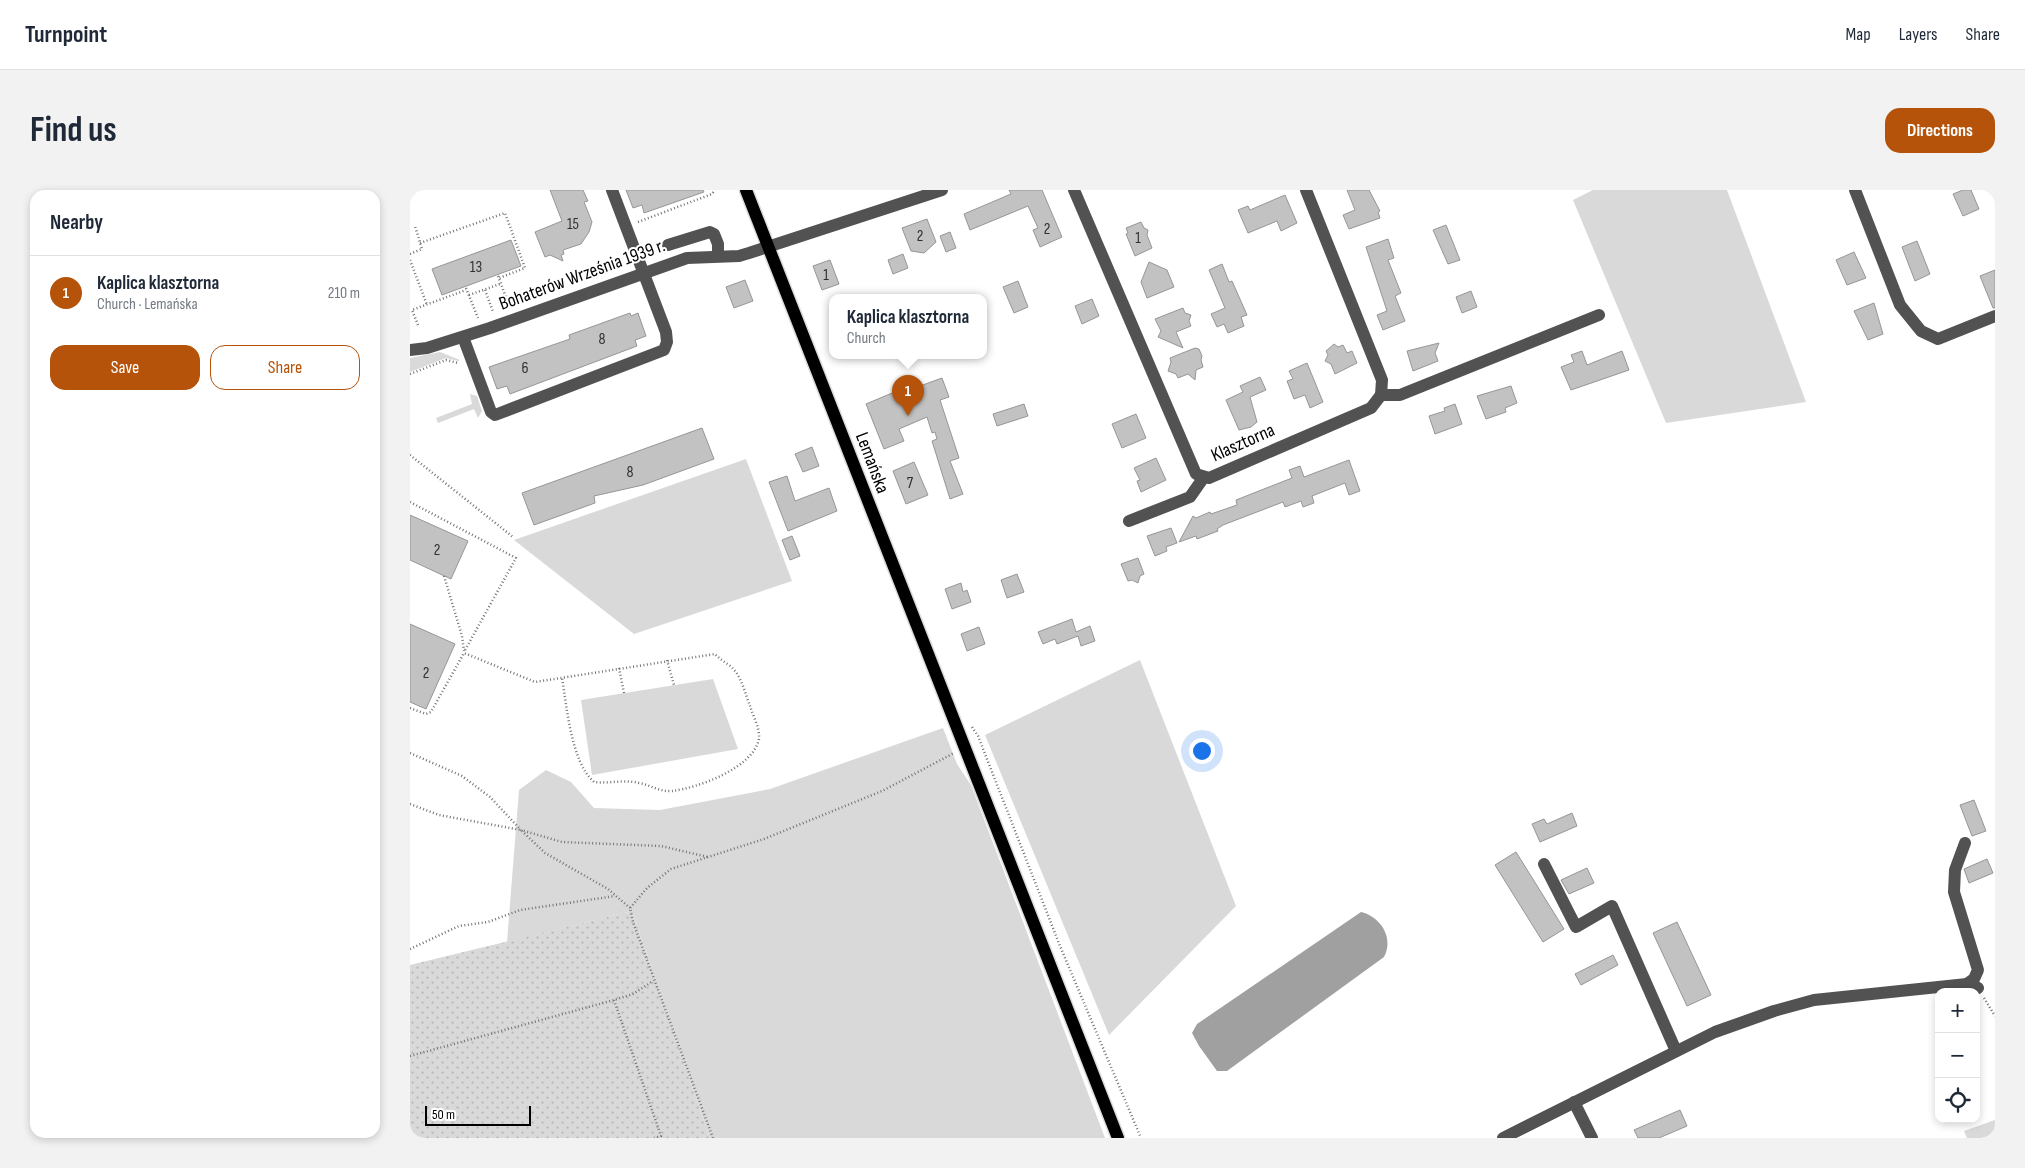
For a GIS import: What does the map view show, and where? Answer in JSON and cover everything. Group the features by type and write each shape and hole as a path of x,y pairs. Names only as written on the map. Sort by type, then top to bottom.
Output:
{"main road":[{"name":"Lemańska","path":"746,190 1118,1138"}],"street":[{"path":"463,337 491,412 495,414 660,352 667,342 666,332 612,190"},
{"name":"Bohaterów Września 1939 r.","path":"410,350 463,337 642,272 687,258 718,255 739,256 942,190"},
{"name":"Klasztorna","path":"1074,190 1196,474 1209,478 1371,408 1381,395"},
{"path":"1306,190 1382,380 1381,395 1400,395 1599,315"},
{"path":"1855,190 1900,305 1921,331 1938,339 1995,316"},
{"path":"668,245 710,232 714,234 718,244 718,255"},
{"path":"1130,521 1190,496 1204,477"},
{"path":"1503,1138 1714,1032 1814,1000 1972,986 1978,970 1954,892 1955,870 1964,843"},
{"path":"1544,864 1576,927 1612,906 1676,1051"},
{"path":"1574,1102 1592,1138"}],"path":[{"path":"634,223 712,194 715,190"},
{"path":"695,195 697,200"},
{"path":"672,203 674,207"},
{"path":"648,212 650,217"},
{"path":"420,244 506,213 525,268 498,277 510,310"},
{"path":"410,254 422,248 415,226"},
{"path":"410,260 426,305"},
{"path":"469,295 501,284"},
{"path":"418,325 412,310 466,289 480,321"},
{"path":"485,290 495,316"},
{"path":"410,374 446,360 462,364 471,360"},
{"path":"410,455 513,537"},
{"path":"410,502 516,558 432,712 426,714 410,708"},
{"path":"444,576 462,636 464,653"},
{"path":"464,653 535,682 715,654 721,662 735,671 748,702 759,738 754,752 728,772 671,791 659,791 640,783 626,781 609,784 594,782 589,778 573,741 562,678"},
{"path":"668,660 674,685"},
{"path":"619,668 624,693"},
{"path":"630,908 647,888 671,869 764,839 882,791 964,748"},
{"path":"410,753 462,776 490,797 545,853 615,896 630,908 633,922 712,1138"},
{"path":"410,804 439,815 521,830 562,842 661,846 710,857"},
{"path":"410,949 459,926 488,922 520,910 615,896"},
{"path":"410,1056 614,1000 633,994 653,981"},
{"path":"1972,986 1995,1016"},
{"path":"614,1000 661,1136 654,1138"}],"shaded area":[{"path":"1593,190 1727,190 1806,402 1666,423 1573,200"},
{"path":"440,352 460,360 446,358 410,372 410,358"},
{"path":"470,394 477,396 482,411 478,418 474,409 438,423 436,418 472,404"},
{"path":"746,459 792,581 634,634 514,540"},
{"path":"1140,660 1236,906 1109,1035 985,735"},
{"path":"713,679 738,749 592,775 581,700"},
{"path":"943,728 957,764 971,785 1105,1138 710,1138 632,911 507,942 519,790 546,770 571,782 594,808 660,810 770,789"},
{"path":"632,911 710,1138 410,1138 410,965"},
{"path":"1361,912 1374,918 1384,929 1387,950 1384,957 1227,1071 1217,1071 1192,1033 1197,1024"},
{"path":"1995,1120 1995,1138 1967,1138 1964,1131"}],"building":[{"path":"550,190 583,190 588,201 584,202 592,222 589,232 581,244 563,250 564,254 561,255 563,261 550,255 545,257 535,232 562,221"},
{"path":"626,190 703,190 704,192 644,213 642,205 633,208"},
{"path":"1009,190 1042,190 1062,237 1040,247 1033,230 1038,228 1028,206 970,230 964,214 1011,194"},
{"path":"1347,190 1369,190 1380,211 1378,212 1380,218 1349,229 1343,215 1355,210"},
{"path":"1963,190 1971,190 1979,209 1963,216 1953,194"},
{"path":"1285,195 1297,223 1281,231 1277,221 1248,233 1238,210 1248,206 1250,210"},
{"path":"927,219 936,242 924,253 911,251 902,228"},
{"path":"1141,222 1144,228 1148,230 1147,235 1152,248 1135,256 1126,234 1128,233 1126,228"},
{"path":"1446,225 1460,260 1448,264 1433,230"},
{"path":"950,232 956,248 946,252 940,236"},
{"path":"1388,239 1394,258 1388,260 1401,293 1395,296 1405,321 1383,330 1377,315 1387,311 1366,247"},
{"path":"511,240 521,266 442,295 432,269"},
{"path":"1917,241 1930,274 1915,281 1902,247"},
{"path":"1854,252 1866,278 1847,285 1836,260"},
{"path":"903,254 908,268 893,274 888,260"},
{"path":"830,260 839,284 822,290 813,266"},
{"path":"1149,262 1167,270 1174,287 1147,298 1141,282"},
{"path":"1222,264 1229,282 1232,281 1247,315 1241,317 1244,326 1228,333 1224,324 1217,327 1211,314 1225,308 1209,270"},
{"path":"1995,270 1995,308 1993,308 1980,276"},
{"path":"745,280 753,301 734,308 726,287"},
{"path":"1018,281 1028,307 1014,313 1003,287"},
{"path":"1471,291 1477,307 1462,313 1456,297"},
{"path":"1092,299 1099,316 1082,324 1075,306"},
{"path":"1874,303 1883,334 1868,340 1854,311"},
{"path":"1183,308 1185,313 1191,315 1189,321 1191,326 1176,332 1183,348 1158,337 1161,331 1155,319"},
{"path":"630,313 631,316 638,313 646,336 635,340 637,346 510,394 507,386 497,389 489,367 570,339 569,335"},
{"path":"1439,343 1435,353 1438,361 1413,371 1407,351"},
{"path":"1334,344 1338,347 1343,345 1347,353 1352,351 1357,363 1335,374 1331,364 1325,361 1328,355 1326,351"},
{"path":"1195,348 1199,349 1202,356 1203,367 1196,370 1195,380 1188,374 1178,378 1176,374 1168,371 1171,362 1170,358"},
{"path":"1582,351 1587,365 1622,351 1629,370 1571,390 1561,367 1574,362 1571,355"},
{"path":"1307,363 1323,402 1310,408 1305,395 1294,399 1287,381 1293,379 1289,371"},
{"path":"1260,377 1266,390 1250,397 1257,422 1251,427 1239,430 1226,400 1243,392 1240,386"},
{"path":"942,378 949,397 940,400 959,458 950,461 963,494 950,499 932,441 937,439 935,432 932,433 927,417 899,429 904,441 884,449 866,404 904,388 919,383 920,386"},
{"path":"1511,386 1517,403 1505,408 1506,412 1486,419 1477,396"},
{"path":"1024,404 1028,416 997,426 993,414"},
{"path":"1455,404 1462,424 1435,434 1429,416 1445,411 1444,408"},
{"path":"1136,414 1146,438 1122,448 1112,424"},
{"path":"702,428 714,459 643,485 594,496 595,503 534,525 522,493"},
{"path":"812,447 819,466 803,472 795,454"},
{"path":"1156,458 1166,480 1141,492 1137,481 1140,480 1134,468"},
{"path":"1349,460 1360,491 1349,495 1345,483 1312,496 1314,503 1303,507 1301,501 1285,507 1283,502 1223,525 1217,529 1218,531 1197,539 1196,536 1179,542 1193,516 1196,518 1237,505 1236,500 1292,478 1289,470 1300,466 1304,477"},
{"path":"914,462 928,495 906,504 893,471"},
{"path":"787,476 795,501 829,488 837,511 788,531 769,482"},
{"path":"410,515 468,541 451,579 410,560"},
{"path":"1171,528 1177,543 1166,547 1167,551 1155,556 1147,536"},
{"path":"792,536 800,556 790,560 782,540"},
{"path":"1138,558 1144,574 1140,576 1138,583 1132,580 1128,581 1121,564"},
{"path":"1017,574 1024,592 1007,598 1001,580"},
{"path":"961,583 963,592 967,590 971,602 952,609 945,589"},
{"path":"1072,619 1076,632 1090,626 1095,641 1081,646 1078,636 1057,644 1055,639 1043,644 1038,632"},
{"path":"410,624 455,644 426,709 410,702"},
{"path":"979,627 985,644 967,651 961,634"},
{"path":"1974,800 1986,831 1972,836 1960,805"},
{"path":"1572,813 1577,826 1540,842 1532,824 1544,819 1547,824"},
{"path":"1516,852 1564,929 1543,942 1495,865"},
{"path":"1987,859 1993,873 1969,883 1964,869"},
{"path":"1587,868 1594,883 1569,894 1561,880"},
{"path":"1677,922 1711,995 1687,1006 1653,933"},
{"path":"1613,955 1618,965 1581,985 1575,974"},
{"path":"1680,1110 1687,1126 1659,1138 1638,1138 1634,1130"}],"place":[{"name":"Kaplica klasztorna","path":"908,416"}]}
